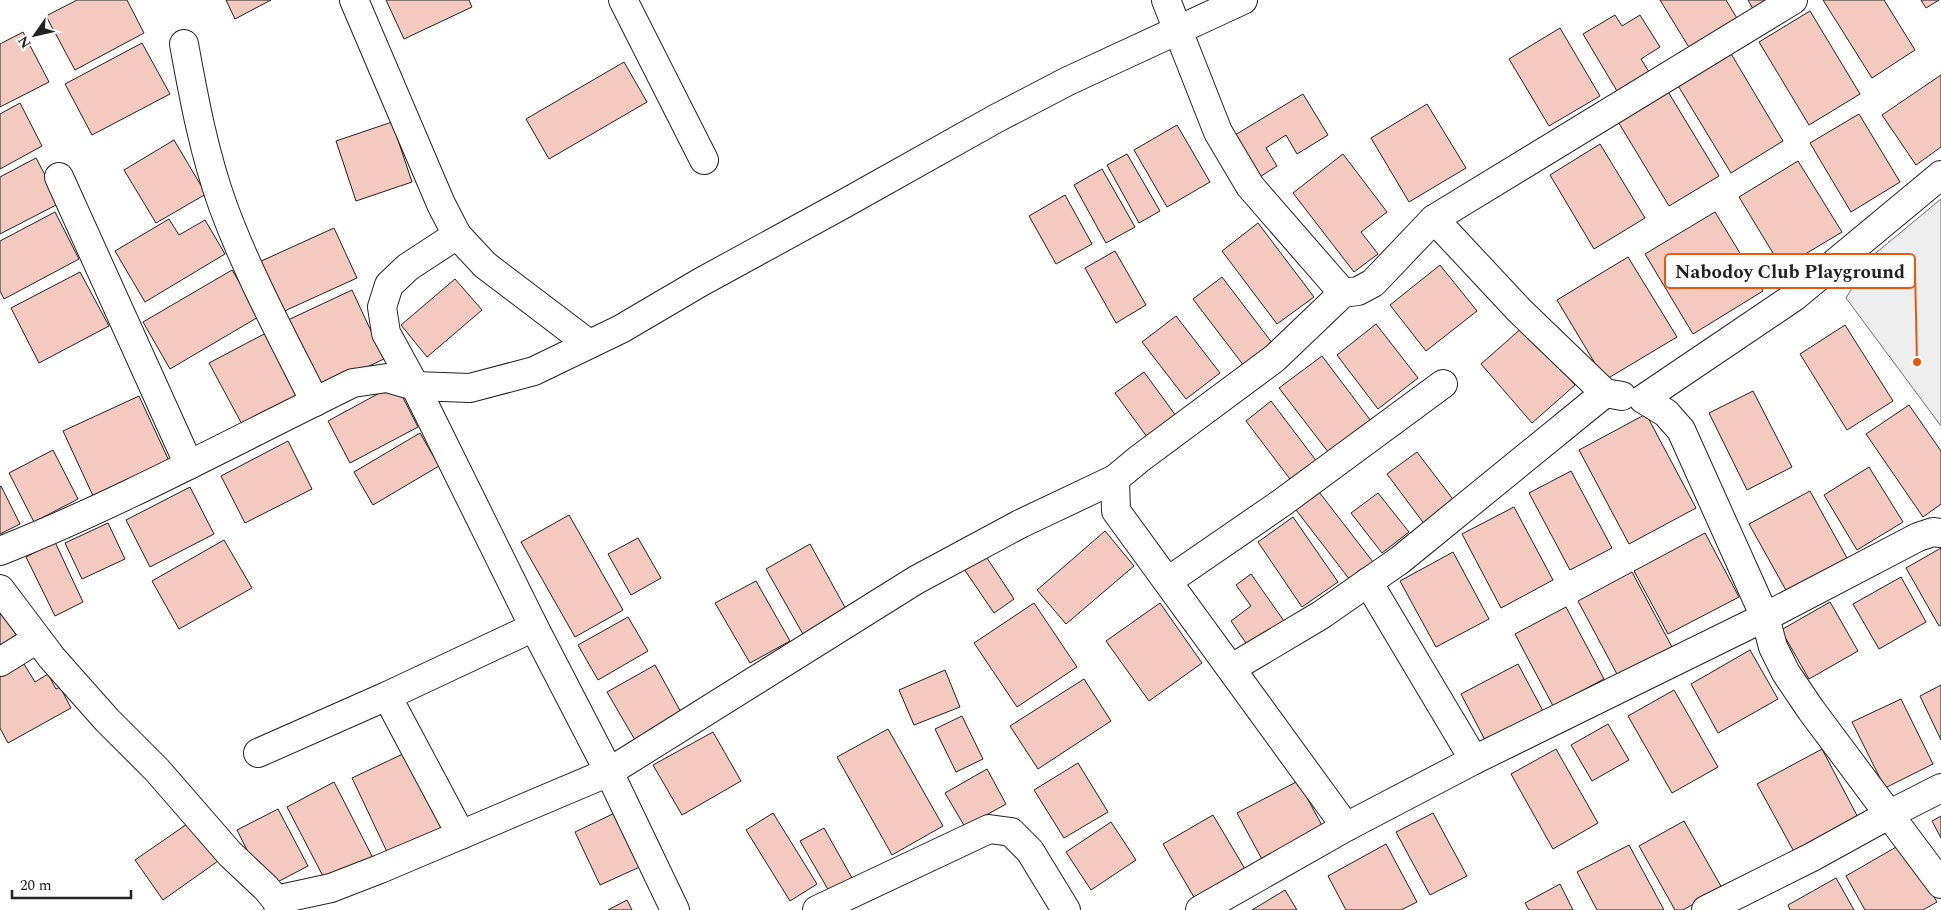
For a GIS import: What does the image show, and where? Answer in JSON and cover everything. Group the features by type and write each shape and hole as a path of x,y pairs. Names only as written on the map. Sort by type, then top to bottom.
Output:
{"street":[{"path":"354,0 441,204 457,235 485,265 589,344"},
{"path":"623,0 704,160"},
{"path":"1166,0 1218,132 1250,186 1343,293"},
{"path":"0,551 44,534 189,465 353,383 387,378 415,386 470,388 534,371 620,328 997,118 1068,81 1243,0"},
{"path":"0,589 52,658 107,720 157,770 230,854 266,888 278,905 331,888 609,772 916,580 1020,524 1115,480 1139,459 1275,358 1343,293 1358,291 1373,283 1434,219 1794,0"},
{"path":"184,44 200,132 222,204 242,255 314,402"},
{"path":"1643,399 1794,297 1941,175"},
{"path":"59,177 189,465"},
{"path":"1434,219 1519,310 1605,393 1643,399 1666,413 1681,430 1765,617 1773,647 1786,673 1941,884"},
{"path":"457,235 408,267 389,285 382,306 386,333 415,386 534,627 609,772 675,910"},
{"path":"1168,581 1280,504 1443,384"},
{"path":"1232,668 1321,615 1400,560 1605,393"},
{"path":"1115,480 1116,510 1346,827"},
{"path":"1200,910 1346,827 1474,760 1765,617 1918,537 1933,532 1941,533"},
{"path":"1368,582 1474,760"},
{"path":"258,753 387,696 534,627"},
{"path":"0,662 37,638"},
{"path":"387,696 461,835"},
{"path":"1706,910 1812,857 1941,788"},
{"path":"817,910 989,829 1011,832 1030,851 1066,910"}],"shaded area":[{"path":"1941,199 1941,426 1846,298 1871,257"}],"building":[{"path":"77,0 127,0 144,33 75,70 46,16"},
{"path":"226,0 271,0 235,19"},
{"path":"386,0 469,0 472,7 404,39"},
{"path":"1660,0 1726,0 1738,20 1690,49"},
{"path":"1748,0 1769,0 1753,9"},
{"path":"1823,0 1884,0 1915,50 1872,78"},
{"path":"1921,0 1939,0 1926,8"},
{"path":"1810,11 1860,94 1809,125 1759,42"},
{"path":"1615,15 1622,26 1640,15 1660,47 1641,59 1649,72 1617,91 1583,34"},
{"path":"1560,28 1600,96 1549,126 1509,59"},
{"path":"23,32 49,82 0,107 0,44"},
{"path":"142,43 170,94 92,135 65,84"},
{"path":"1730,52 1783,141 1731,173 1677,84"},
{"path":"624,62 647,102 549,159 526,119"},
{"path":"1941,75 1941,147 1916,165 1882,115"},
{"path":"1667,90 1719,176 1669,206 1617,120"},
{"path":"1303,94 1328,135 1297,154 1286,135 1266,148 1277,166 1255,180 1230,138"},
{"path":"20,103 42,146 0,169 0,114"},
{"path":"1427,104 1466,168 1409,202 1371,138"},
{"path":"1859,114 1900,182 1851,212 1810,143"},
{"path":"392,122 412,182 356,201 336,141"},
{"path":"1177,125 1210,182 1167,207 1134,150"},
{"path":"174,140 206,194 156,223 124,170"},
{"path":"1600,144 1645,218 1594,249 1550,175"},
{"path":"1127,154 1160,211 1139,223 1107,165"},
{"path":"1343,154 1387,212 1361,232 1378,254 1354,272 1293,193"},
{"path":"36,158 60,203 0,234 0,177"},
{"path":"1798,161 1842,232 1782,268 1739,197"},
{"path":"1102,169 1135,227 1106,243 1074,185"},
{"path":"1065,195 1092,244 1056,264 1029,216"},
{"path":"55,212 79,259 4,299 0,291 0,241"},
{"path":"1715,212 1763,291 1693,334 1645,254"},
{"path":"169,219 179,235 205,220 225,254 145,302 115,251"},
{"path":"1258,223 1314,297 1277,324 1222,251"},
{"path":"334,228 357,278 280,313 257,263"},
{"path":"1115,251 1146,305 1116,323 1085,268"},
{"path":"1628,257 1677,337 1605,380 1557,300"},
{"path":"1440,265 1477,311 1426,351 1390,305"},
{"path":"232,270 260,316 170,369 143,322"},
{"path":"80,272 109,326 39,363 11,308"},
{"path":"1222,277 1273,344 1244,366 1193,299"},
{"path":"455,279 482,310 427,357 401,325"},
{"path":"352,290 384,359 320,389 288,320"},
{"path":"1176,316 1220,373 1186,399 1142,342"},
{"path":"1376,324 1418,378 1378,409 1337,355"},
{"path":"1845,325 1893,401 1847,430 1800,354"},
{"path":"1524,326 1575,385 1532,423 1481,364"},
{"path":"266,333 300,398 244,428 209,363"},
{"path":"1322,356 1374,425 1332,457 1279,388"},
{"path":"1144,372 1179,420 1150,441 1115,393"},
{"path":"396,384 418,427 350,463 328,421"},
{"path":"1753,391 1792,467 1747,490 1709,413"},
{"path":"139,396 170,463 94,498 63,431"},
{"path":"1271,401 1321,467 1296,487 1246,421"},
{"path":"1909,405 1941,451 1941,504 1923,517 1866,434"},
{"path":"1646,414 1696,508 1629,544 1579,450"},
{"path":"420,433 439,466 373,505 354,472"},
{"path":"288,441 312,489 245,523 221,476"},
{"path":"53,450 78,499 34,522 9,473"},
{"path":"1417,452 1455,502 1425,525 1387,474"},
{"path":"1869,467 1903,522 1857,550 1824,495"},
{"path":"1571,471 1612,548 1570,570 1529,493"},
{"path":"0,487 20,524 0,534"},
{"path":"190,487 214,534 150,567 126,520"},
{"path":"1316,488 1373,562 1350,580 1293,506"},
{"path":"1810,491 1847,558 1787,592 1749,524"},
{"path":"1378,493 1409,532 1382,553 1351,513"},
{"path":"1514,507 1553,580 1501,608 1462,534"},
{"path":"569,515 623,610 575,637 521,542"},
{"path":"1293,517 1338,582 1302,607 1258,542"},
{"path":"108,523 125,559 82,579 65,543"},
{"path":"1105,531 1134,566 1066,624 1037,590"},
{"path":"1705,533 1739,597 1668,634 1634,571"},
{"path":"638,538 661,578 631,595 608,554"},
{"path":"224,540 252,588 179,629 152,581"},
{"path":"55,542 83,602 55,616 26,557"},
{"path":"810,544 847,611 804,636 766,569"},
{"path":"1941,548 1941,625 1939,626 1906,568"},
{"path":"1453,552 1489,619 1436,647 1400,581"},
{"path":"985,555 1014,599 994,613 964,569"},
{"path":"1632,572 1672,647 1618,676 1578,601"},
{"path":"1251,574 1284,621 1248,646 1231,621 1251,606 1236,585"},
{"path":"1901,577 1926,622 1879,649 1853,604"},
{"path":"756,581 790,641 750,663 715,603"},
{"path":"1830,602 1858,651 1809,679 1781,630"},
{"path":"1034,603 1077,667 1017,707 974,643"},
{"path":"1160,603 1202,663 1149,701 1106,641"},
{"path":"0,607 19,640 0,651"},
{"path":"1566,607 1604,679 1553,706 1515,634"},
{"path":"628,617 648,651 598,680 578,645"},
{"path":"1750,650 1778,699 1718,733 1691,684"},
{"path":"24,664 35,682 48,674 56,689 60,687 71,708 8,743 0,728 0,677"},
{"path":"1518,664 1543,711 1486,742 1461,694"},
{"path":"655,665 682,714 635,740 607,692"},
{"path":"945,670 960,707 914,725 899,690"},
{"path":"1084,679 1111,721 1038,769 1010,726"},
{"path":"1941,685 1941,740 1920,696"},
{"path":"1674,690 1718,767 1672,793 1628,716"},
{"path":"1901,699 1933,764 1885,788 1852,722"},
{"path":"962,716 983,759 956,772 935,729"},
{"path":"1608,724 1629,760 1592,781 1571,745"},
{"path":"888,729 943,826 892,855 837,757"},
{"path":"713,732 741,781 682,815 653,765"},
{"path":"1556,749 1598,823 1553,849 1511,774"},
{"path":"1822,749 1862,825 1798,859 1757,784"},
{"path":"407,752 442,827 388,854 352,778"},
{"path":"1078,763 1108,812 1064,838 1034,790"},
{"path":"987,769 1006,804 965,827 945,793"},
{"path":"1298,781 1325,831 1264,863 1237,813"},
{"path":"334,782 373,858 326,882 287,807"},
{"path":"278,809 308,866 266,888 237,830"},
{"path":"619,811 644,865 600,885 575,832"},
{"path":"773,813 817,884 790,901 746,830"},
{"path":"1433,813 1467,876 1430,895 1396,832"},
{"path":"1213,815 1245,869 1195,899 1163,844"},
{"path":"1941,816 1941,838 1932,821"},
{"path":"1684,821 1722,888 1683,910 1675,910 1639,846"},
{"path":"190,822 218,861 163,900 135,860"},
{"path":"1111,822 1136,860 1091,890 1066,852"},
{"path":"824,828 852,878 829,891 800,841"},
{"path":"1903,843 1937,902 1923,910 1865,910 1846,876"},
{"path":"1386,844 1417,902 1401,910 1346,910 1328,876"},
{"path":"1629,845 1664,910 1597,910 1577,872"},
{"path":"1836,878 1854,910 1790,910 1788,905"},
{"path":"1560,884 1573,910 1529,910 1525,903"},
{"path":"1285,890 1297,910 1252,910"},
{"path":"627,900 632,910 608,910"}],"place":[{"name":"Nabodoy Club Playground","path":"1917,362"}]}
